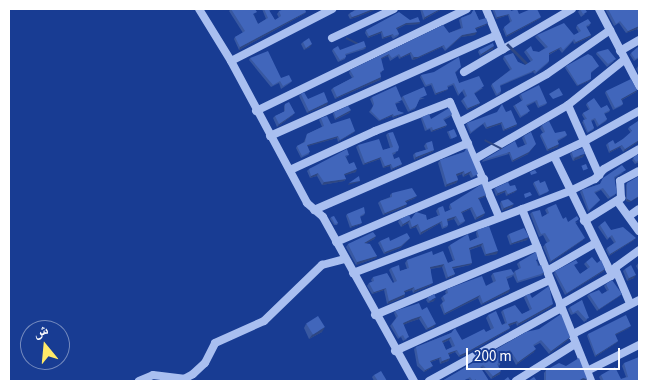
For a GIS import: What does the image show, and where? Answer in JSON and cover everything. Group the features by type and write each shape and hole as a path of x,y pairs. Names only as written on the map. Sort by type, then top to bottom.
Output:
{"street":[{"path":"199,9 219,36 270,136 314,210 323,217 375,316 414,381"},
{"path":"231,61 332,9"},
{"path":"332,38 394,9"},
{"path":"256,111 466,9"},
{"path":"488,9 503,50"},
{"path":"464,72 572,9"},
{"path":"599,9 624,60 639,83"},
{"path":"460,122 547,74 610,30"},
{"path":"270,136 497,35"},
{"path":"620,51 639,40"},
{"path":"475,159 568,105 624,60"},
{"path":"290,170 359,138 448,102 454,106 499,217"},
{"path":"568,105 599,175"},
{"path":"487,187 583,142 639,111"},
{"path":"314,210 468,144"},
{"path":"353,273 570,191 599,175 639,148"},
{"path":"554,156 594,244 614,272 630,304"},
{"path":"584,222 622,197 620,182 639,171"},
{"path":"336,242 484,179"},
{"path":"617,200 639,231"},
{"path":"522,209 591,381"},
{"path":"629,216 639,210"},
{"path":"395,351 548,276 594,244"},
{"path":"375,316 537,247"},
{"path":"429,381 560,307 614,272 639,250"},
{"path":"138,381 153,375 184,379 193,374 205,363 215,343 264,321 322,265 345,259"},
{"path":"571,335 639,300"},
{"path":"516,381 575,344"},
{"path":"587,371 639,345"}],"building":[{"path":"231,9 255,9 257,12 253,14 258,24 268,18 264,9 271,9 269,10 275,20 281,16 279,11 284,9 305,9 306,12 240,47 235,37 245,31"},
{"path":"355,9 373,9 352,17 350,13"},
{"path":"422,9 440,9 425,17"},
{"path":"474,9 479,20 486,18 488,23 475,28 477,32 462,35 446,49 444,45 418,57 414,57 411,52 401,57 399,54 392,58 389,54 381,58 384,70 380,72 381,77 337,97 333,88 354,77 350,70 443,25 449,33 463,28 461,18 471,14"},
{"path":"494,9 510,9 511,11 517,9 519,14 531,9 537,9 541,17 507,35 504,27 512,21 509,14 497,17"},
{"path":"580,9 585,9 587,12 583,14"},
{"path":"608,9 639,9 639,26 628,31 620,21 616,24"},
{"path":"399,12 410,20 418,17 420,22 406,23 396,28 399,34 394,36 393,34 384,37 382,31 369,36 366,30"},
{"path":"588,19 591,23 586,26 591,35 576,42 574,39 563,50 561,47 549,53 549,61 536,72 535,70 500,85 501,91 497,94 492,84 512,69 504,56 513,53 518,62 525,65 533,60 526,50 531,46 533,51 539,52 548,47 537,35 564,23 574,35 581,31 577,25"},
{"path":"309,38 312,44 306,48 303,42"},
{"path":"364,41 366,47 345,54 346,57 340,60 333,49 338,46 340,50"},
{"path":"493,43 494,46 481,54 479,50"},
{"path":"639,46 639,57 635,59 631,53"},
{"path":"608,49 616,59 608,64 597,52"},
{"path":"268,51 281,78 289,75 292,81 283,86 280,81 273,85 250,58"},
{"path":"588,54 592,56 599,66 591,72 591,79 578,85 566,66"},
{"path":"459,57 461,67 455,72 459,83 479,76 484,86 474,93 480,103 468,108 463,99 467,96 464,89 459,94 454,83 447,86 448,89 436,93 432,83 426,85 421,75 434,72"},
{"path":"631,79 637,90 621,99 623,104 615,108 606,91"},
{"path":"539,85 547,103 539,106 537,100 526,105 530,111 521,116 515,105 523,100 521,94"},
{"path":"396,86 402,100 395,103 398,111 404,113 394,116 393,114 380,120 371,111 374,104 372,97"},
{"path":"424,87 427,95 420,98 416,107 410,110 403,96"},
{"path":"559,88 563,95 553,99 549,94"},
{"path":"304,92 308,99 324,92 328,102 309,111 301,94"},
{"path":"594,98 601,108 607,105 610,110 604,113 607,119 599,125 595,118 591,120 594,128 588,132 583,120 587,119 583,113 590,109 587,103"},
{"path":"289,102 295,113 279,124 275,116 285,111 285,104"},
{"path":"502,104 506,112 511,110 517,124 505,129 502,122 487,127 485,122 471,132 467,123 497,112"},
{"path":"348,106 351,110 336,118 334,112"},
{"path":"449,108 452,114 443,119 447,125 433,130 432,127 427,129 422,117 429,114 431,119"},
{"path":"327,116 331,124 350,118 355,131 340,140 338,136 307,145 310,152 302,156 297,146 305,142 307,134 324,126 321,118"},
{"path":"549,121 555,133 565,131 567,135 557,140 559,144 548,149 541,134 545,132 542,125"},
{"path":"638,121 639,140 625,149 622,145 610,151 608,143 613,140 615,144 623,139 632,131 629,127"},
{"path":"454,129 457,136 452,139 448,131"},
{"path":"393,132 399,147 398,151 392,153 394,159 399,157 402,164 393,168 391,164 385,166 381,157 365,163 358,145 379,139 383,150 393,147 388,133"},
{"path":"531,132 536,144 529,152 513,160 510,152 483,160 515,141 518,148 527,144 524,136"},
{"path":"432,141 434,150 416,157 415,153 428,149 426,143"},
{"path":"467,148 478,174 473,176 471,171 465,174 464,171 456,174 458,180 447,184 440,160 464,152"},
{"path":"583,148 585,154 573,157 572,152"},
{"path":"347,149 349,155 345,156 349,164 354,162 357,169 344,174 346,179 324,182 318,173 311,176 309,169"},
{"path":"639,153 639,160 636,162 633,158"},
{"path":"586,164 588,169 583,171 581,166"},
{"path":"622,165 626,170 614,177 617,193 610,197 603,188 594,192 600,200 589,210 582,190 600,184 603,178"},
{"path":"535,170 537,173 531,175 530,172"},
{"path":"359,176 360,181 349,183"},
{"path":"639,176 639,196 631,201 627,199 627,183"},
{"path":"539,180 540,183 545,181 549,191 540,195 534,182"},
{"path":"508,182 510,186 515,185 517,190 508,194 506,190 498,193 495,188"},
{"path":"482,184 486,195 478,198 485,213 477,217 472,207 461,212 465,221 460,223 456,216 447,219 448,225 443,227 442,221 421,232 418,224 412,227 410,220 403,224 400,219 409,215 411,219 416,212 426,215 427,220 440,215 438,208 443,206 445,212 452,209 450,204"},
{"path":"412,188 417,196 405,201 407,204 385,213 380,201 392,197 392,193"},
{"path":"530,192 532,195 525,198 524,194"},
{"path":"508,199 514,204 504,208 501,201"},
{"path":"556,204 563,219 566,217 568,222 577,216 579,219 575,222 585,238 551,261 545,244 550,241 545,233 541,234 532,212 540,210 542,217 549,213 547,208"},
{"path":"364,207 365,213 360,216 362,223 352,226 347,214"},
{"path":"334,216 338,223 335,224 331,217"},
{"path":"605,221 611,230 623,227 636,238 610,254 607,248 616,242 612,235 608,238 600,225"},
{"path":"489,226 498,251 486,254 483,243 469,248 472,263 452,267 455,274 448,277 444,264 430,267 433,283 415,290 414,287 404,291 405,294 389,301 386,288 374,292 369,283 374,281 373,277 387,273 393,283 397,281 391,268 399,265 400,271 409,268 407,260 432,251 433,255 443,251 448,263 455,260 450,245 468,234 470,241 479,237 477,230"},
{"path":"524,228 529,237 512,243 509,234"},
{"path":"373,232 376,236 364,243 370,244 377,256 357,262 348,244"},
{"path":"407,233 410,238 401,246 385,252 380,241 389,237 390,241"},
{"path":"536,252 538,266 541,265 544,273 518,281 515,271 521,268 519,262"},
{"path":"592,257 597,263 601,260 605,269 567,293 555,271 576,260 578,263 574,265 580,274 590,267 586,262"},
{"path":"631,265 636,275 629,278 625,269"},
{"path":"511,269 514,274 506,277 510,289 483,303 480,295 445,313 442,303 445,301 443,296 448,293 447,289 482,276 486,286 496,281 493,273"},
{"path":"612,280 622,294 599,309 589,294 599,290 602,294 609,290 606,284"},
{"path":"549,286 553,304 519,323 517,321 508,324 510,328 467,352 460,355 457,350 448,353 450,358 442,361 441,357 430,361 433,366 425,370 419,363 416,347 451,333 455,328 462,340 484,329 486,332 494,328 488,315 496,311 502,325 507,323 503,310 515,305 522,314 532,309 526,295 530,294 532,298","holes":["451,337 455,346 446,350 442,341"]},
{"path":"434,294 436,298 430,301 428,297"},
{"path":"582,300 589,318 586,319 578,310 573,313 570,307"},
{"path":"419,303 422,310 427,307 436,324 428,328 421,316 412,319 403,323 409,337 405,339 403,335 399,337 392,324 398,316 395,311"},
{"path":"561,314 570,337 551,351 541,340 533,345 536,349 518,362 510,350 501,354 501,362 497,364 501,371 493,376 483,365 480,367 489,381 476,381 476,379 473,381 470,377 463,381 442,381 526,332 539,329"},
{"path":"626,315 631,326 615,334 618,341 596,355 588,334"},
{"path":"318,316 325,327 313,334 306,323"},
{"path":"639,357 639,381 604,381 601,375 615,367 621,379 628,377 624,363"},
{"path":"579,358 587,379 583,378 578,381 544,381 546,380 546,370 559,363 566,366"},
{"path":"381,371 387,381 378,381 374,375"},
{"path":"534,377 537,381 528,381"}]}
